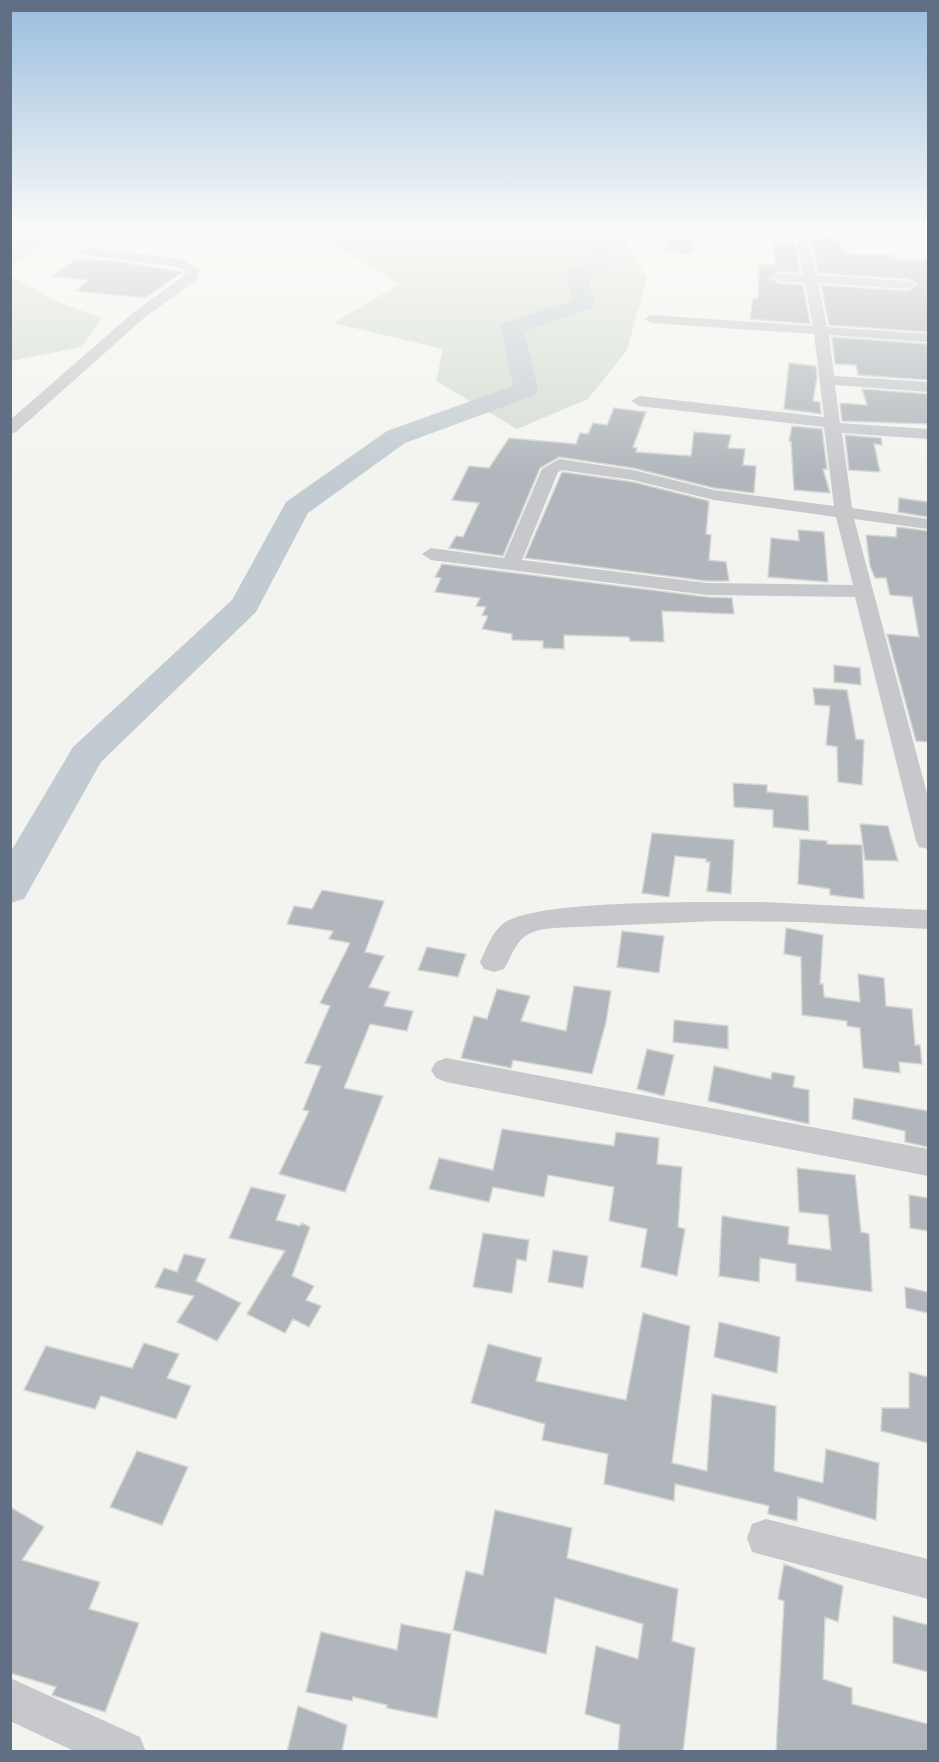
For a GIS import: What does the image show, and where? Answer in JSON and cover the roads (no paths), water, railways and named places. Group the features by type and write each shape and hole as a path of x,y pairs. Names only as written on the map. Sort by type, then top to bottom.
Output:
{"street":[{"path":"10,429 141,313"},
{"path":"817,313 843,510 892,710 923,792 928,841"},
{"path":"651,319 928,338"},
{"path":"827,380 928,387"},
{"path":"639,401 832,425 928,434"},
{"path":"510,565 551,469 559,464 633,474 714,495 843,510 928,524"},
{"path":"431,554 707,589 863,591"},
{"path":"495,962 501,944 514,928 528,923 730,909 830,912 928,920"},
{"path":"446,1070 928,1163"},
{"path":"766,1538 928,1579"},
{"path":"10,1699 125,1752"}],"waterway":[{"path":"10,889 86,755 245,605 296,508 396,437 526,390 512,328 556,313"}]}
